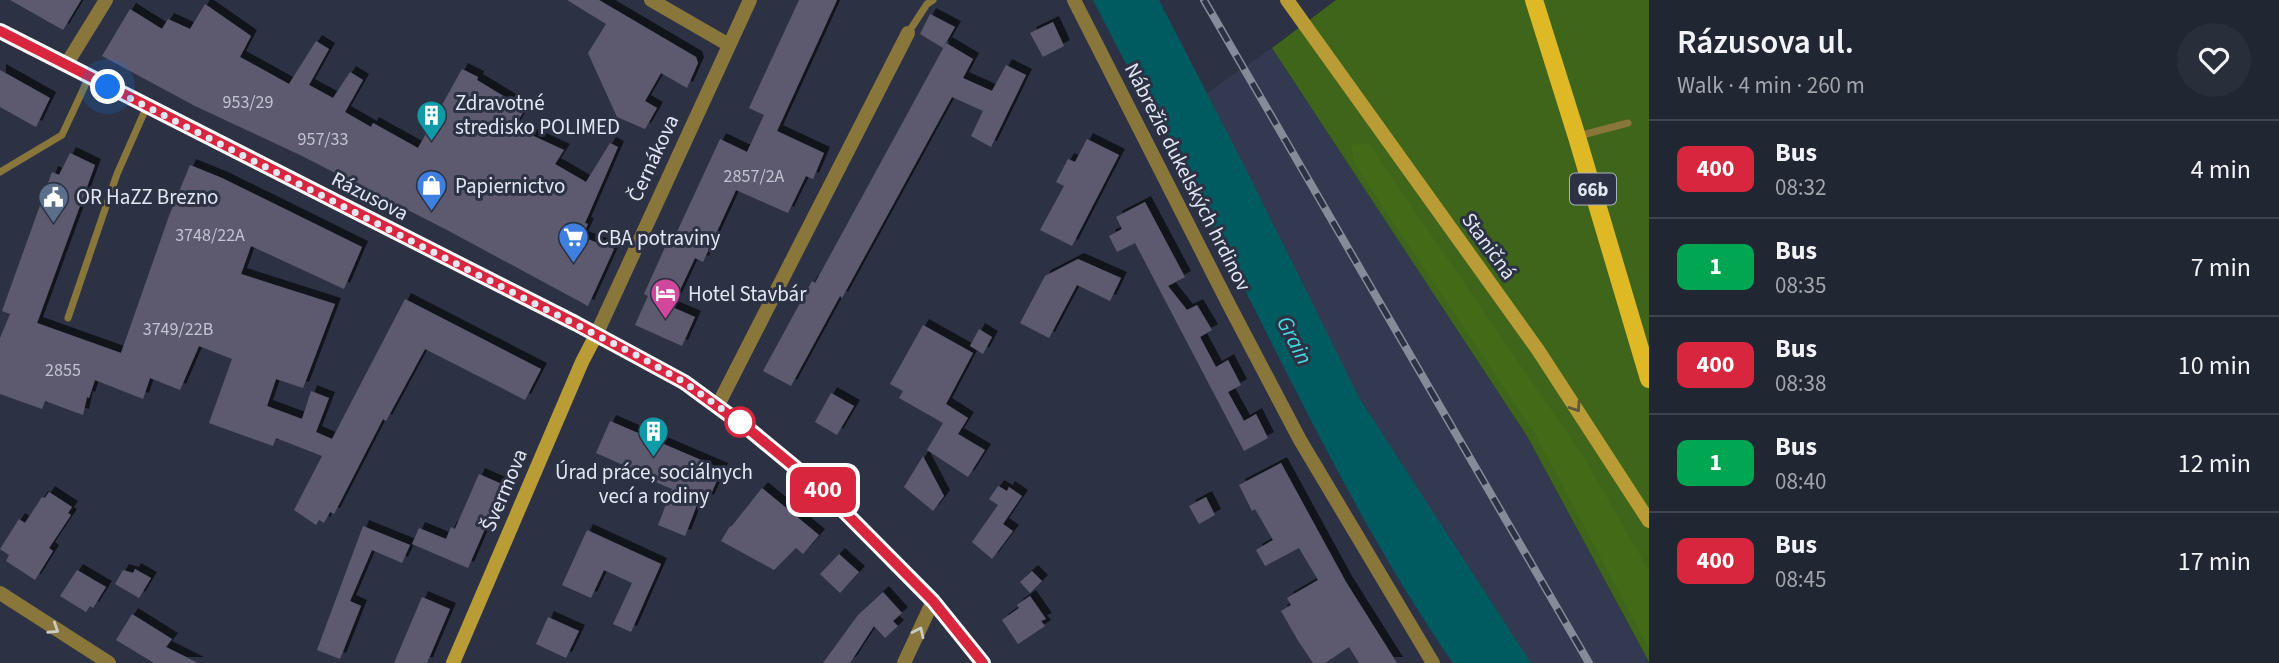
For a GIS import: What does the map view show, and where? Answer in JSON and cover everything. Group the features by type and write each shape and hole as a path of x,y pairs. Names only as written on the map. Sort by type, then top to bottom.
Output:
{"main road":[{"name":"Staničná","path":"1287,0 1538,350 1649,521"},
{"name":"66b","path":"1534,0 1649,379"},
{"name":"Rázusova","path":"0,31 596,335 663,370 718,405 826,493 933,601 983,663"},
{"name":"Švermova","path":"453,663 596,335"}],"street":[{"path":"66,65 106,0"},
{"path":"651,0 729,45"},
{"name":"Černákova","path":"596,335 750,0"},
{"name":"Nábrežie dukelských hrdinov","path":"1074,0 1300,439 1433,663"},
{"path":"718,405 908,33"},
{"path":"0,593 109,663"},
{"path":"904,663 933,601"}],"lane":[{"path":"908,33 927,4 933,0"},
{"path":"0,172 62,135 89,77"},
{"path":"68,318 117,174 147,106"},
{"path":"1577,136 1628,123"}],"shaded area":[{"path":"1272,48 1527,436 1649,663 1531,663 1360,399 1207,93"}],"green space":[{"path":"1336,0 1649,0 1649,662 1527,436 1272,48"},
{"path":"1368,143 1585,459 1649,571 1649,649 1536,436 1355,165 1351,145"}],"water":[{"name":"Grain","path":"1093,0 1159,0 1360,399 1531,663 1453,663 1424,620 1346,486"}],"building":[{"path":"10,0 81,0 63,30"},
{"path":"567,0 599,0 696,57 698,63 687,88 661,73 645,101 657,108 645,129 617,117 588,53 606,24"},
{"path":"799,0 837,0 777,131 824,153 813,179 806,176 788,213 736,190 703,262 695,258 672,307 695,317 682,346 635,325 648,296 644,294 666,245 670,247 720,139 747,152 764,115 749,108"},
{"path":"205,4 251,36 240,57 289,84 316,41 329,49 309,85 333,98 350,72 363,80 345,112 371,127 373,123 418,148 462,69 525,109 514,127 564,150 555,164 586,182 610,143 618,147 585,223 588,224 582,237 614,249 588,306 447,230 300,155 195,106 102,56 130,9 162,29 168,19 190,29"},
{"path":"930,14 955,27 943,48 920,34"},
{"path":"1053,22 1064,46 1043,57 1030,33"},
{"path":"946,43 973,59 963,78 992,91 1006,65 1026,75 991,147 971,136 983,111 952,97 791,386 763,371 812,281 815,283"},
{"path":"0,70 50,98 36,127 0,107"},
{"path":"1087,139 1119,155 1072,246 1040,230 1064,186 1056,182 1068,159 1075,162"},
{"path":"70,153 95,165 37,323 121,353 169,216 190,165 362,247 344,289 251,246 241,274 335,304 303,388 276,379 267,406 302,419 311,391 329,398 316,432 332,439 405,299 541,369 525,400 425,349 386,421 383,419 334,514 330,512 324,523 319,520 316,525 294,510 322,456 276,438 273,446 209,423 232,359 199,346 180,390 150,378 143,399 95,380 83,415 45,401 42,409 0,394 0,338 10,314 2,311 52,172 59,175"},
{"path":"1145,202 1185,277 1168,286 1187,310 1197,305 1212,330 1200,337 1216,367 1228,360 1241,385 1228,392 1244,421 1256,414 1268,438 1244,451 1135,243 1117,252 1109,236 1122,229 1116,217"},
{"path":"1078,259 1121,278 1110,301 1077,285 1049,338 1020,323 1045,276"},
{"path":"923,325 973,353 946,404 968,418 958,434 985,450 968,477 927,450 943,423 899,398 903,391 890,384"},
{"path":"979,329 992,337 983,354 970,346"},
{"path":"831,393 854,406 837,435 815,422"},
{"name":"Úrad práce, sociálnych vecí a rodiny","path":"610,421 722,469 708,501 700,497 685,536 658,525 672,489 622,468 623,465 596,453"},
{"path":"923,456 944,496 933,511 904,487"},
{"path":"1281,463 1346,582 1397,663 1359,663 1349,647 1325,663 1313,663 1297,639 1281,611 1291,605 1287,598 1318,580 1299,548 1265,566 1256,550 1273,540 1255,509 1252,511 1239,485"},
{"path":"479,474 504,485 468,568 412,544 419,528 446,539 451,527 455,529"},
{"path":"998,486 1007,491 1009,487 1022,496 1003,524 1013,531 992,559 972,542 998,505 989,499"},
{"path":"762,488 819,535 803,554 796,548 774,570 721,541"},
{"path":"49,492 72,507 68,513 71,515 49,548 53,551 35,580 6,561 9,555 0,549 19,519 25,523 42,497 45,498"},
{"path":"1206,497 1215,515 1199,524 1189,506"},
{"path":"363,526 410,545 402,563 372,550 350,601 361,606 340,659 317,650"},
{"path":"587,530 661,564 631,632 613,624 632,583 604,570 591,598 562,585"},
{"path":"839,554 859,572 840,593 820,574"},
{"path":"135,569 151,578 139,598 115,584 123,570 133,573"},
{"path":"77,570 106,587 93,608 90,606 86,612 60,596"},
{"path":"1032,571 1042,581 1030,593 1020,582"},
{"path":"883,592 902,613 893,621 898,626 885,638 874,626 850,663 823,663 858,615"},
{"path":"1030,596 1046,619 1041,621 1045,626 1018,644 1002,620"},
{"path":"422,597 450,609 427,663 394,663"},
{"path":"132,614 172,639 166,647 198,663 154,663 116,640"},
{"path":"548,617 579,631 566,658 536,644"}],"railway":[{"path":"1204,0 1589,663"}],"bus line":[{"name":"400","path":"0,31 575,323 684,382 718,405 826,493 933,601 983,663"}],"place":[{"name":"Zdravotné stredisko POLIMED","path":"432,142"},
{"name":"Papiernictvo","path":"432,213"},
{"name":"OR HaZZ Brezno","path":"53,224"},
{"name":"CBA potraviny","path":"574,265"},
{"name":"Hotel Stavbár","path":"665,321"},
{"name":"Úrad práce, sociálnych vecí a rodiny","path":"654,459"}],"route":[{"path":"108,87 642,358 684,382 740,422"}]}
